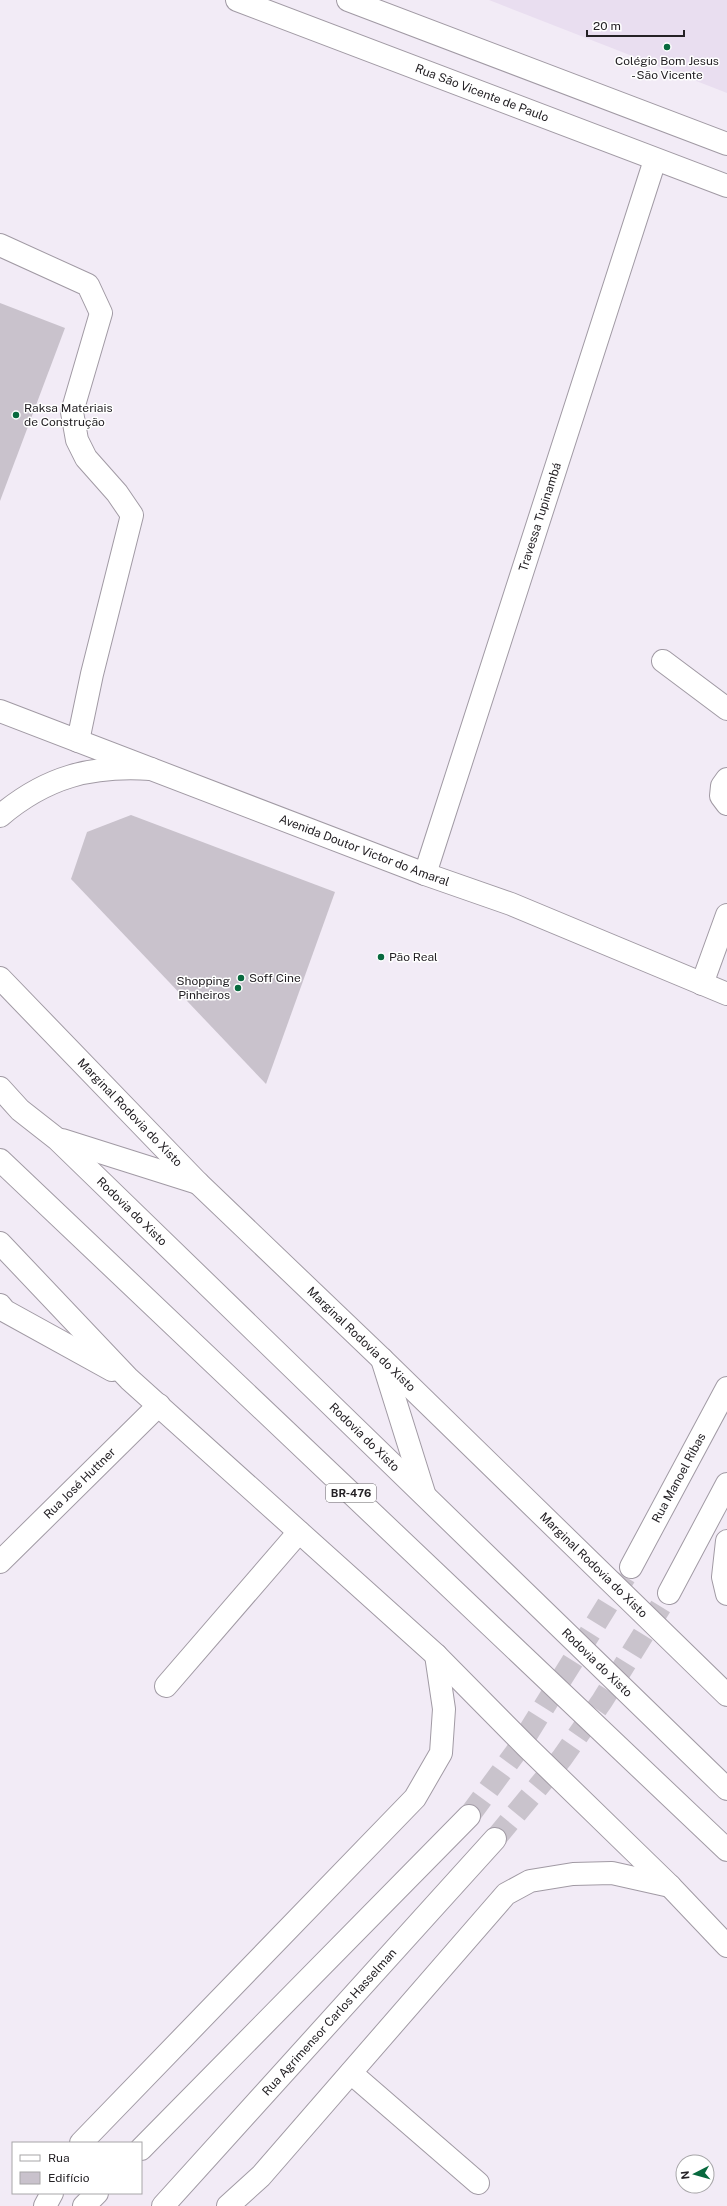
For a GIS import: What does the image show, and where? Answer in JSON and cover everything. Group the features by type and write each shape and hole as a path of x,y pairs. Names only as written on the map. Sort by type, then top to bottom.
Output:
{"main road":[{"name":"Rua São Vicente de Paulo","path":"237,0 655,160 727,186"},
{"path":"348,0 727,144"},
{"name":"Travessa Tupinambá","path":"425,874 655,160"},
{"path":"0,245 88,285 101,312 72,412 77,440 86,458 117,493 132,515 92,674 78,741"},
{"path":"663,661 727,709"},
{"name":"Avenida Doutor Victor do Amaral","path":"0,711 425,874 512,904 727,994"},
{"path":"0,816 35,790 79,773 103,769 151,770"},
{"path":"727,779 722,786 721,796 727,804"},
{"path":"702,984 727,915"},
{"name":"Marginal Rodovia do Xisto","path":"0,978 198,1184 382,1359 727,1695"},
{"name":"Rodovia do Xisto","path":"0,1088 20,1110 57,1139 727,1789"},
{"path":"57,1139 198,1184"},
{"name":"BR-476","path":"0,1160 727,1850"},
{"path":"0,1243 129,1379 436,1655 527,1748 670,1886 727,1946"},
{"path":"2,1310 129,1379"},
{"path":"382,1359 425,1496"},
{"name":"Rua Manoel Ribas","path":"631,1567 727,1388"},
{"name":"Rua José Huttner","path":"0,1562 159,1405"},
{"path":"669,1593 727,1484"},
{"path":"166,1686 300,1532"},
{"path":"727,1541 723,1577 727,1594"},
{"path":"82,2142 415,1798 440,1753 444,1709 436,1655"},
{"path":"142,2147 469,1816"},
{"name":"Rua Agrimensor Carlos Hasselman","path":"163,2206 495,1839"},
{"path":"228,2206 261,2176 506,1894 530,1881 573,1874 612,1873 670,1886"},
{"path":"351,2073 478,2183"},
{"path":"45,2206 51,2194"},
{"path":"84,2206 96,2194"}],"shaded area":[{"name":"Colégio Bom Jesus - São Vicente","path":"489,0 727,0 727,93"}],"building":[{"name":"Raksa Materiais de Construção","path":"0,303 65,328 0,501"},
{"name":"Shopping Pinheiros","path":"131,815 335,892 266,1084 71,879 87,832"}],"tunnel":[{"path":"469,1816 516,1752 631,1567"},
{"path":"495,1839 562,1758 602,1701 669,1593"}],"place":[{"name":"Colégio Bom Jesus - São Vicente","path":"667,47"},
{"name":"Raksa Materiais de Construção","path":"16,415"},
{"name":"Pão Real","path":"381,957"},
{"name":"Soff Cine","path":"241,978"},
{"name":"Shopping Pinheiros","path":"238,988"}]}
